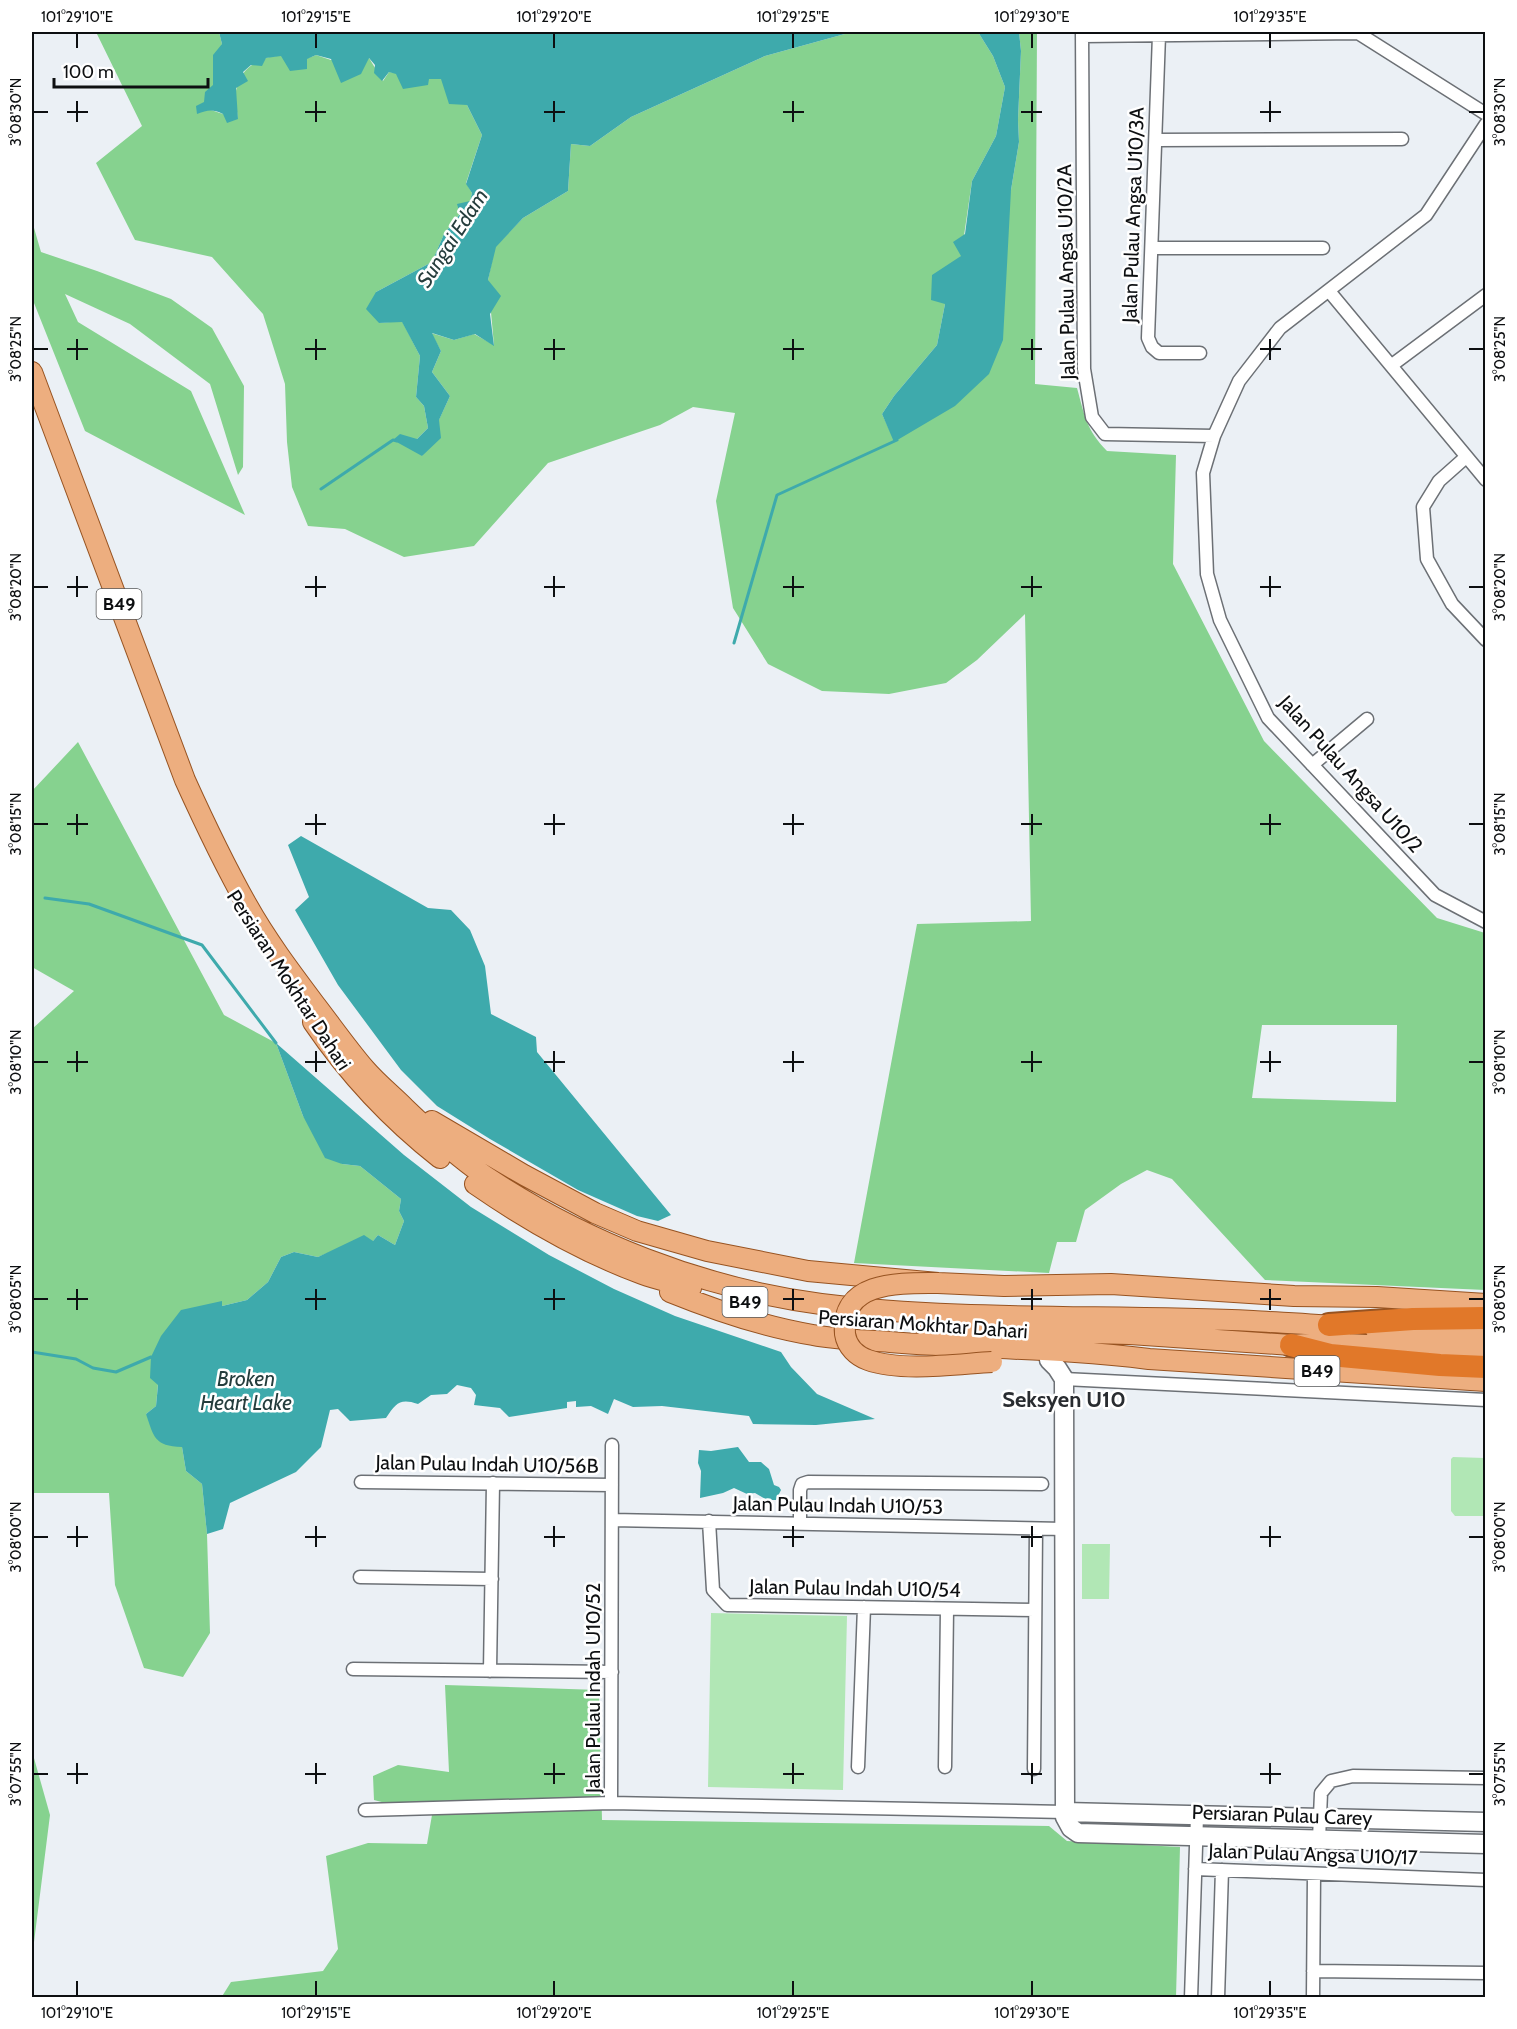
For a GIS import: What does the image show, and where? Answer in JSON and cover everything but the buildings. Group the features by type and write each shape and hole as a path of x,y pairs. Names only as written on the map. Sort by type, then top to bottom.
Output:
{"highway":[{"path":"1329,1325 1485,1318"},
{"path":"1291,1345 1330,1355 1485,1367"}],"main road":[{"name":"Persiaran Mokhtar Dahari","path":"32,372 185,780 248,907 283,961 366,1070 431,1133 483,1174 542,1211 648,1261 749,1291 822,1304 944,1313 1176,1318 1329,1325 1366,1330 1485,1334"},
{"name":"Persiaran Mokhtar Dahari","path":"210,834 220,872 236,904 338,1059 376,1102 434,1153 512,1210 553,1233 643,1274 714,1295 805,1315 1007,1331 1130,1334 1291,1345 1326,1343 1485,1351"},
{"path":"390,1093 440,1126 595,1213 637,1231 707,1251 798,1269 858,1277 938,1283 1004,1286 1111,1284 1294,1296 1377,1297 1485,1304"},
{"name":"B49","path":"643,1274 669,1292 704,1306 778,1329 816,1336 1485,1382"},
{"path":"938,1283 887,1286 875,1288 859,1296 849,1308 844,1323 846,1342 853,1351 868,1360 891,1365 1149,1359"}],"street":[{"path":"1082,34 1358,33 1485,114"},
{"name":"Jalan Pulau Angsa U10/2A","path":"1082,34 1084,369 1092,417 1105,434 1214,436"},
{"name":"Jalan Pulau Angsa U10/3A","path":"1159,34 1149,338 1152,347 1160,352 1200,353"},
{"name":"Jalan Pulau Angsa U10/2","path":"1485,124 1426,215 1280,328 1239,381 1214,436 1203,473 1207,574 1220,620 1268,718 1435,895 1485,922"},
{"path":"1156,140 1402,139"},
{"path":"1152,248 1323,248"},
{"path":"1329,291 1485,480"},
{"path":"1392,365 1485,295"},
{"path":"1466,457 1439,481 1424,507 1427,559 1452,604 1485,640"},
{"path":"1312,765 1367,719"},
{"path":"1049,1360 1064,1379 1065,1812"},
{"path":"1064,1379 1485,1400"},
{"name":"Jalan Pulau Indah U10/52","path":"612,1445 611,1803 1065,1812"},
{"name":"Jalan Pulau Indah U10/56B","path":"361,1482 612,1485"},
{"path":"800,1523 800,1490 802,1484 808,1482 1042,1484"},
{"path":"490,1671 493,1484"},
{"name":"Jalan Pulau Indah U10/53","path":"612,1520 1064,1529"},
{"name":"Jalan Pulau Indah U10/54","path":"709,1521 713,1590 727,1605 1035,1610"},
{"path":"1034,1769 1036,1529"},
{"path":"360,1577 492,1579"},
{"path":"858,1767 864,1607"},
{"path":"945,1767 947,1609"},
{"path":"353,1669 612,1672"},
{"path":"1319,1839 1320,1793 1331,1781 1353,1776 1485,1778"},
{"path":"365,1810 611,1803"},
{"name":"Persiaran Pulau Carey","path":"1485,1822 1065,1812 1071,1828 1078,1833 1485,1844"},
{"path":"1195,1869 1197,1816"},
{"name":"Jalan Pulau Angsa U10/17","path":"1191,1998 1195,1869 1485,1880"},
{"path":"1218,1998 1222,1870"},
{"path":"1313,1998 1314,1874"},
{"path":"1313,1971 1485,1973"}],"green space":[{"path":"96,32 219,32 222,44 213,74 208,109 238,119 236,91 241,76 258,61 280,56 302,58 316,55 331,60 369,58 383,81 389,72 441,78 467,105 482,135 466,183 472,193 470,201 444,234 432,262 376,292 379,323 402,321 420,356 416,397 424,406 428,428 417,439 422,456 450,396 432,372 441,351 431,333 454,340 474,334 494,345 488,280 495,247 523,218 568,191 571,144 590,146 631,117 765,56 852,32 978,32 993,56 1005,87 996,136 972,181 961,256 945,304 937,345 894,396 882,414 895,442 1011,190 1019,142 1021,51 1019,32 1037,32 1035,384 1077,388 1090,429 1107,451 1176,455 1173,564 1264,741 1437,918 1485,933 1485,1290 1265,1280 1172,1179 1147,1170 1121,1184 1085,1210 1076,1242 1057,1242 1049,1273 854,1263 917,924 1031,921 1025,614 977,660 946,683 889,694 822,691 768,664 733,608 716,501 735,413 693,407 660,425 548,463 474,546 404,557 345,529 308,526 292,487 287,442 285,384 263,314 212,257 135,240 96,163 142,126","holes":["1262,1025 1397,1025 1396,1102 1252,1098"]},
{"path":"32,221 41,252 171,299 212,328 244,386 243,467 238,475 210,384 130,324 65,294 78,322 191,391 245,515 85,431 32,298"},
{"path":"78,742 224,1015 276,1043 303,1116 342,1164 360,1166 401,1199 399,1211 404,1221 395,1245 378,1235 373,1241 335,1250 318,1257 294,1252 281,1257 268,1282 247,1300 222,1306 222,1302 158,1384 156,1406 146,1414 182,1447 186,1471 202,1484 207,1534 210,1633 183,1677 144,1668 115,1585 109,1493 32,1493 32,1029 74,991 32,967 32,791"},
{"path":"1453,1457 1485,1458 1485,1516 1455,1516 1451,1511 1451,1459"},
{"path":"1082,1544 1110,1544 1109,1599 1082,1599"},
{"path":"711,1613 847,1616 843,1790 708,1787"},
{"path":"445,1685 599,1690 602,1820 1049,1826 1067,1841 1180,1847 1176,1997 221,1998 231,1982 323,1971 338,1949 326,1856 368,1843 427,1844 432,1815 374,1800 373,1776 398,1765 449,1772"},
{"path":"32,1751 50,1815 32,1958"}],"water":[{"path":"219,32 852,32 765,56 631,117 590,146 571,144 568,191 523,218 496,247 488,280 501,296 490,314 494,346 475,334 454,340 432,333 441,351 432,372 450,396 439,420 441,438 422,456 393,440 400,434 417,439 428,428 424,406 416,397 420,356 402,322 379,323 366,309 376,292 432,262 444,234 460,214 457,204 470,201 472,193 466,184 482,135 467,105 449,104 441,79 429,79 428,85 403,89 396,74 389,72 382,81 374,73 375,65 369,58 361,74 341,83 331,59 316,55 307,59 307,69 290,71 281,56 266,58 262,66 251,65 243,72 248,81 236,88 238,119 227,123 223,114 216,111 197,114 196,106 204,102 205,92 213,85 213,55 222,44"},
{"path":"978,32 1019,32 1021,51 1019,142 1011,190 1003,340 989,374 955,406 894,442 882,414 894,396 937,345 945,304 931,300 932,275 961,256 953,242 965,234 972,181 996,136 1005,87 993,56"},
{"path":"301,836 428,908 451,910 470,930 485,966 491,1014 536,1037 537,1052 671,1215 658,1221 637,1216 578,1190 437,1106 401,1070 338,985 295,910 309,897 288,845"},
{"name":"Broken Heart Lake","path":"276,1043 404,1155 471,1207 549,1255 614,1289 675,1316 781,1352 791,1367 817,1394 875,1419 816,1425 753,1424 749,1416 662,1406 633,1407 614,1399 608,1414 591,1406 576,1407 576,1401 567,1402 567,1408 509,1417 500,1408 474,1405 476,1395 471,1388 457,1385 447,1394 431,1395 418,1404 399,1403 386,1418 350,1421 338,1409 330,1410 321,1447 296,1472 230,1503 223,1529 207,1534 202,1484 186,1471 182,1447 166,1445 156,1439 146,1414 156,1406 158,1385 150,1378 151,1357 161,1336 181,1310 222,1301 222,1306 247,1300 268,1282 281,1257 294,1252 318,1257 364,1235 373,1241 378,1235 395,1245 404,1221 399,1211 401,1199 360,1166 342,1164 325,1158 303,1116"},
{"path":"738,1447 749,1462 761,1462 769,1469 774,1485 781,1490 776,1500 767,1500 755,1493 747,1494 734,1488 700,1498 699,1450 711,1451"}],"waterway":[{"name":"Sungai Edam","path":"321,489 393,440 397,441"},
{"path":"734,643 777,495 897,440"},
{"path":"45,898 89,904 202,945 276,1043"},
{"path":"32,1352 76,1359 93,1368 116,1372 151,1357"}],"district":[{"name":"Seksyen U10","path":"1064,1399"}]}
